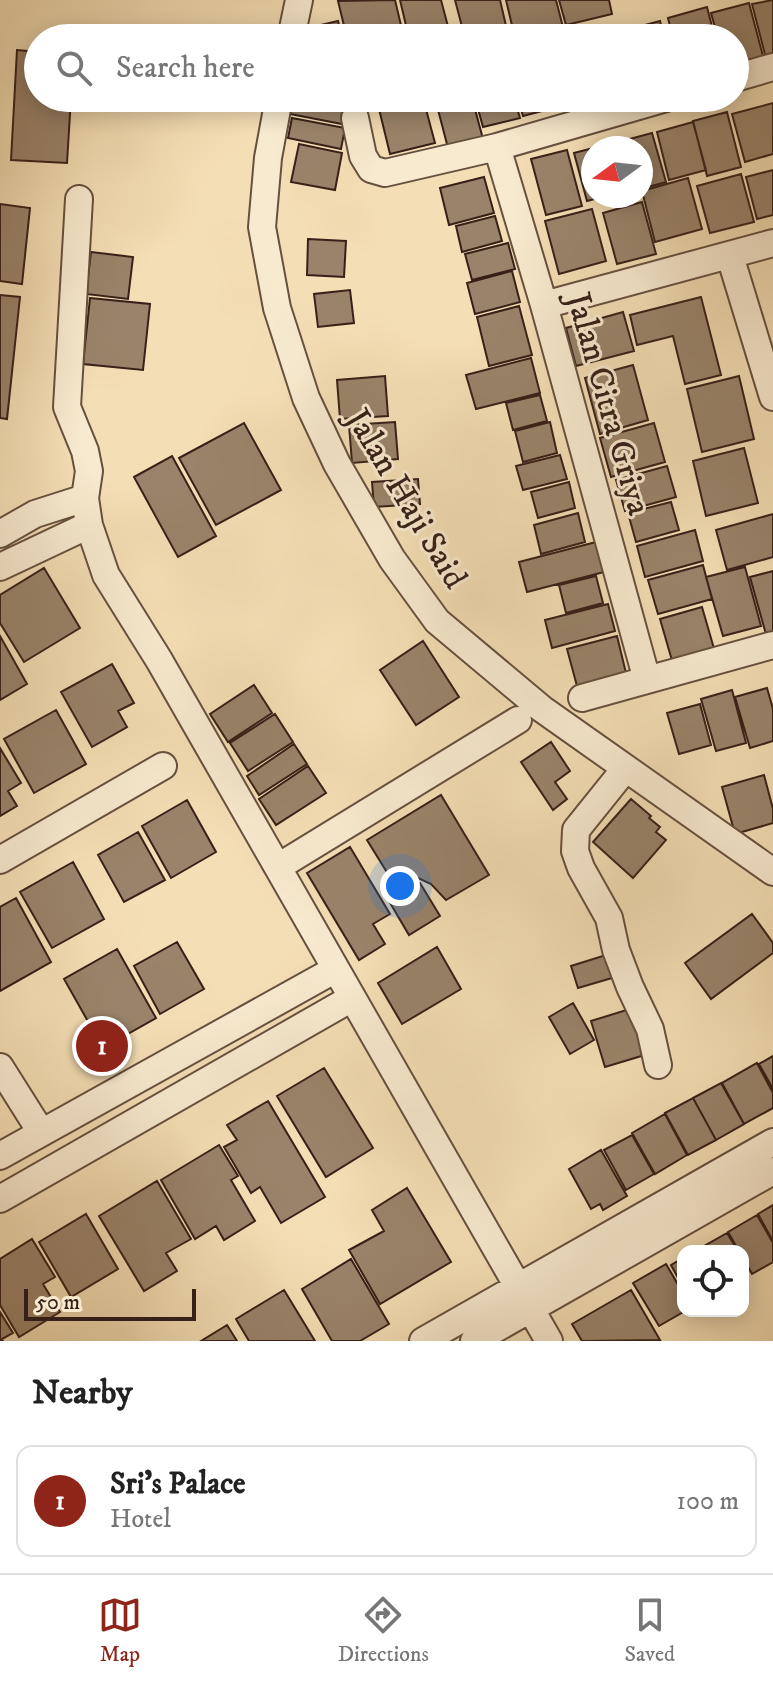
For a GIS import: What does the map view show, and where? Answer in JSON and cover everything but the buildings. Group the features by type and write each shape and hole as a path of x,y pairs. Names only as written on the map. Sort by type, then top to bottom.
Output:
{"street":[{"path":"294,24 299,0"},
{"path":"749,74 773,67"},
{"name":"Jalan Haji Said","path":"276,112 268,158 262,227 277,308 306,398 337,464 392,559 437,621 542,709 773,872"},
{"path":"355,118 363,156 371,169 385,173 497,147 618,112"},
{"name":"Jalan Citra Griya","path":"497,147 544,305 647,680"},
{"path":"79,199 67,407 85,451 89,471 85,498 89,525 106,575 159,660 549,1341"},
{"path":"544,305 773,243"},
{"path":"730,256 773,397"},
{"path":"0,534 35,514 85,498"},
{"path":"0,567 89,525"},
{"path":"582,698 773,645"},
{"path":"278,867 518,720"},
{"path":"0,860 163,766"},
{"path":"625,769 576,830 575,851 609,918 616,950 650,1029 658,1065"},
{"path":"0,1156 336,969"},
{"path":"0,1199 352,998"},
{"path":"0,1067 41,1132"},
{"path":"474,1341 525,1298 773,1142"},
{"path":"423,1341 525,1298 773,1171"}],"place":[{"name":"Sri's Palace","path":"102,1046"}]}
